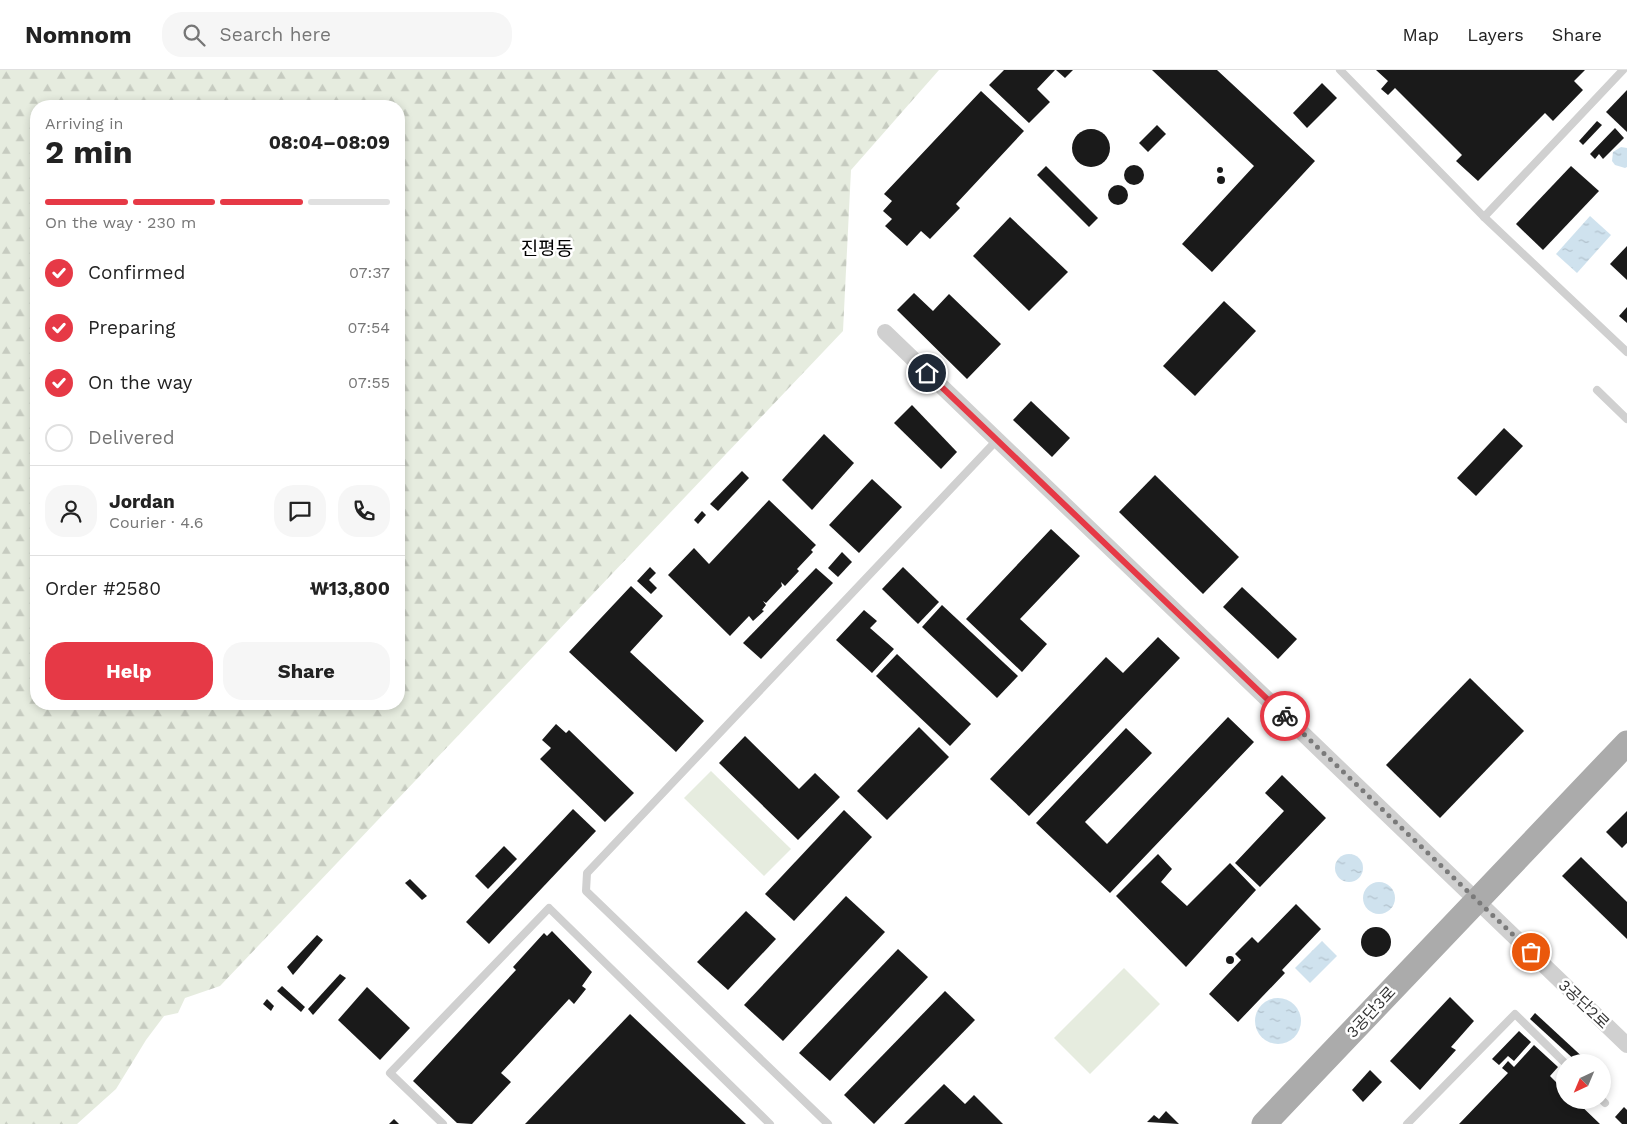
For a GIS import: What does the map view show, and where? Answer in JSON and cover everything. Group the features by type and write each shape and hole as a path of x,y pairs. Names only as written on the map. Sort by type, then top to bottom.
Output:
{"main road":[{"name":"3공단3로","path":"1264,1124 1627,743"}],"street":[{"path":"885,332 1477,900"},
{"name":"3공단2로","path":"1477,900 1627,1045"}],"lane":[{"path":"1340,70 1484,217 1627,352"},
{"path":"1484,217 1623,70"},
{"path":"1597,390 1627,419"},
{"path":"828,1124 586,891 587,873 997,440"},
{"path":"443,1124 390,1074 549,908 770,1124"},
{"path":"1407,1124 1514,1014 1556,1054"}],"green space":[{"path":"0,70 939,70 851,170 843,331 220,986 185,998 178,1013 164,1016 146,1040 116,1089 77,1124 0,1124"},
{"path":"711,771 791,849 764,876 684,798"},
{"path":"1124,968 1160,1004 1090,1074 1054,1038"}],"water":[{"path":"1621,147 1627,148 1627,167 1625,168 1615,165 1612,161 1613,152"},
{"path":"1590,216 1611,235 1577,273 1556,254"},
{"path":"1349,854 1359,858 1363,868 1359,878 1349,882 1339,878 1335,868 1339,858"},
{"path":"1379,882 1385,883 1390,887 1394,892 1394,904 1390,909 1385,913 1379,914 1373,913 1368,909 1364,904 1363,898 1364,892 1368,887 1373,883"},
{"path":"1322,941 1337,956 1310,983 1295,968"},
{"path":"1278,998 1291,1002 1297,1008 1301,1021 1297,1034 1291,1040 1278,1044 1265,1040 1259,1034 1255,1021 1259,1008 1265,1002"}],"building":[{"path":"1004,70 1055,70 1037,89 1050,102 1029,123 989,85"},
{"path":"1056,70 1073,70 1065,78"},
{"path":"1152,70 1217,70 1315,161 1212,272 1182,244 1254,166"},
{"path":"1376,70 1585,70 1574,81 1583,90 1553,121 1545,113 1478,181 1456,161 1462,155 1395,88 1388,95 1381,89 1388,81"},
{"path":"1322,83 1337,98 1307,128 1293,113"},
{"path":"1627,90 1627,132 1606,112"},
{"path":"981,91 1024,131 956,204 960,208 930,239 921,231 907,246 885,226 892,219 883,211 892,201 884,194"},
{"path":"1597,121 1602,125 1583,145 1579,141"},
{"path":"1157,125 1166,134 1148,152 1139,143"},
{"path":"1615,128 1624,138 1603,159 1599,154 1595,159 1590,154"},
{"path":"1091,129 1104,135 1110,148 1104,161 1091,167 1078,161 1072,148 1078,135"},
{"path":"1134,165 1141,168 1144,175 1141,182 1134,185 1127,182 1124,175 1127,168"},
{"path":"1046,166 1098,218 1089,227 1037,175"},
{"path":"1571,166 1599,191 1543,250 1516,224"},
{"path":"1220,167 1223,170 1220,173 1217,170"},
{"path":"1221,176 1225,180 1221,184 1217,180"},
{"path":"1118,185 1125,188 1128,195 1125,202 1118,205 1111,202 1108,195 1111,188"},
{"path":"1010,217 1068,272 1029,311 973,256"},
{"path":"1627,246 1627,280 1610,264"},
{"path":"914,293 933,311 949,294 1001,344 967,379 897,310"},
{"path":"1224,301 1256,331 1195,396 1163,366"},
{"path":"1627,307 1627,323 1619,316"},
{"path":"1031,401 1070,438 1052,457 1013,420"},
{"path":"912,405 957,452 941,469 894,423"},
{"path":"1504,428 1523,446 1476,496 1457,478"},
{"path":"824,434 854,463 812,510 782,480"},
{"path":"742,471 749,478 718,511 710,504"},
{"path":"1155,475 1239,557 1203,594 1119,512"},
{"path":"872,479 902,507 859,553 829,525"},
{"path":"769,500 816,545 811,550 813,552 797,569 799,571 785,586 781,582 782,586 766,603 763,601 766,605 762,610 764,611 753,621 749,616 730,636 668,575 694,548 709,564"},
{"path":"702,511 706,515 698,524 694,520"},
{"path":"1051,529 1080,556 1020,619 1047,644 1022,672 966,619"},
{"path":"842,552 852,562 838,577 828,568"},
{"path":"650,567 656,573 649,580 657,588 651,594 637,581"},
{"path":"903,567 939,602 918,624 882,589"},
{"path":"816,568 833,583 761,659 743,643"},
{"path":"631,586 663,616 630,652 704,721 676,752 569,652"},
{"path":"1242,587 1297,639 1278,659 1223,607"},
{"path":"942,605 1018,676 997,698 922,627"},
{"path":"864,610 877,621 870,628 894,649 872,673 836,640"},
{"path":"1158,637 1180,658 1029,816 990,779 1106,657 1123,673"},
{"path":"897,654 971,724 950,746 876,676"},
{"path":"1470,678 1524,731 1440,818 1386,765"},
{"path":"1228,717 1254,742 1110,893 1036,823 1126,728 1152,753 1085,822 1107,844"},
{"path":"556,724 566,733 569,730 634,793 605,822 540,759 551,748 542,740"},
{"path":"919,727 949,757 887,820 857,791"},
{"path":"745,736 799,789 815,773 840,797 798,840 719,763"},
{"path":"1282,775 1326,818 1260,887 1235,863 1284,811 1265,793"},
{"path":"573,809 596,831 489,944 466,922"},
{"path":"844,810 872,837 794,921 765,894"},
{"path":"1627,811 1627,843 1622,848 1606,832"},
{"path":"504,846 517,859 488,889 475,876"},
{"path":"1158,854 1172,869 1161,882 1187,906 1230,863 1256,890 1186,967 1116,896"},
{"path":"1581,857 1627,902 1627,939 1562,876"},
{"path":"410,879 427,896 422,900 405,883"},
{"path":"846,896 885,932 783,1041 744,1005"},
{"path":"1296,904 1321,929 1282,970 1285,973 1238,1022 1209,994 1241,960 1235,954 1252,937 1258,943"},
{"path":"746,911 776,939 728,990 697,962"},
{"path":"1376,927 1387,931 1391,942 1387,953 1376,957 1365,953 1361,942 1365,931"},
{"path":"552,931 592,972 582,986 586,989 574,1004 569,999 501,1073 511,1082 472,1124 457,1123 413,1081 516,970 513,967 544,933 547,936"},
{"path":"317,935 323,940 293,975 287,967"},
{"path":"898,949 928,977 830,1081 799,1053"},
{"path":"1230,956 1234,960 1230,964 1226,960"},
{"path":"340,974 346,978 313,1015 308,1009"},
{"path":"282,986 305,1007 301,1012 277,991"},
{"path":"367,987 410,1028 380,1060 338,1020"},
{"path":"945,991 975,1020 874,1124 844,1095"},
{"path":"1450,997 1474,1021 1451,1047 1456,1050 1420,1090 1390,1061"},
{"path":"267,999 274,1006 271,1011 263,1004"},
{"path":"1535,1013 1579,1054 1568,1054 1530,1019"},
{"path":"630,1014 746,1124 525,1124"},
{"path":"1519,1031 1531,1042 1514,1061 1508,1056 1499,1065 1492,1059"},
{"path":"1534,1045 1556,1065 1556,1069 1550,1076 1556,1082 1556,1109 1584,1109 1600,1124 1459,1124 1508,1073 1502,1068 1508,1061 1514,1067"},
{"path":"1370,1070 1382,1082 1363,1102 1352,1090"},
{"path":"944,1084 965,1104 974,1095 1003,1124 904,1124"},
{"path":"1624,1107 1627,1110 1627,1124 1622,1124 1615,1117"},
{"path":"1166,1111 1179,1124 1147,1122 1154,1115 1159,1119"},
{"path":"394,1119 399,1124 389,1124"}],"way so far":[{"path":"1285,716 1531,952"}],"district":[{"name":"진평동","path":"547,248"}],"route":[{"path":"927,373 1285,716"}]}
